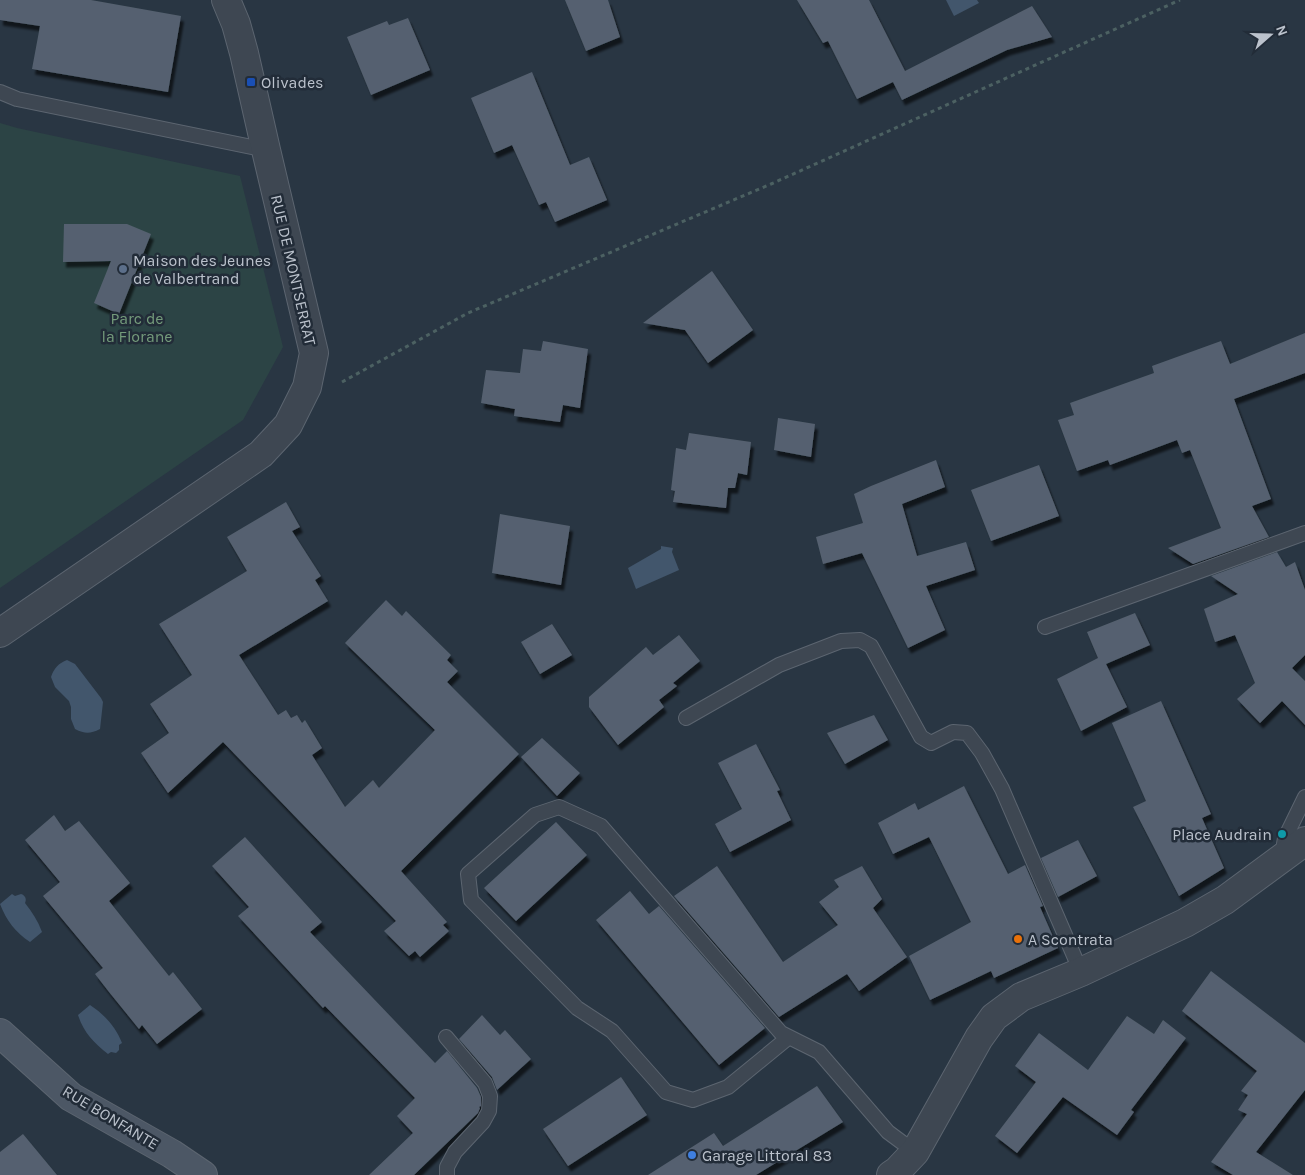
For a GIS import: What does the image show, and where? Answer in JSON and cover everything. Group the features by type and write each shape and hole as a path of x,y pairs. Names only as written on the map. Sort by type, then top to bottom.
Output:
{"main road":[{"name":"RUE BONFANTE","path":"0,1033 71,1096 172,1154 203,1175"}],"street":[{"name":"RUE DE MONTSERRAT","path":"0,633 261,454 288,425 307,387 314,353 244,52 236,24 226,0"},
{"path":"891,1175 915,1152 979,1038 994,1017 1021,997 1082,972 1186,923 1225,900 1305,841"}],"lane":[{"path":"0,92 17,99 266,150"},
{"path":"1046,627 1305,533"},
{"path":"686,718 779,665 840,641 860,640 871,646 921,738 932,743 953,732 967,734 982,753 1002,789 1082,972"},
{"path":"1281,859 1285,838 1305,797"},
{"path":"789,1037 728,1087 692,1100 666,1092 612,1031 577,1008 471,900 468,874 534,816 559,807 601,826 781,1033 789,1037 819,1052 888,1132 915,1152"},
{"path":"446,1037 485,1083 490,1096 489,1111 483,1122 455,1152 447,1166 447,1175"}],"path":[{"path":"307,387 343,382 468,313 771,184 1180,0"}],"green space":[{"name":"Parc de la Florane","path":"0,123 240,176 283,347 243,420 0,588"}],"water":[{"path":"946,0 977,0 979,3 954,16"},
{"path":"661,546 673,548 672,552 679,570 636,589 628,568 661,549"},
{"path":"67,660 75,664 103,702 100,729 96,731 88,733 75,729 71,719 69,701 55,687 51,677 52,674 57,666"},
{"path":"12,894 15,896 21,894 25,896 25,903 35,917 42,932 30,942 12,926 0,904"},
{"path":"90,1005 109,1021 119,1037 122,1043 119,1045 119,1050 116,1053 111,1052 108,1054 93,1041 83,1027 78,1015"}],"building":[{"path":"0,0 91,0 181,16 168,92 32,69 40,26 0,20"},
{"path":"565,0 608,0 620,37 586,51"},
{"path":"797,0 869,0 905,71 1032,6 1052,37 1007,50 902,100 893,82 857,99 828,41 823,43"},
{"path":"408,18 430,70 371,95 347,37 387,21 389,25"},
{"path":"532,72 570,165 589,157 607,200 555,222 546,202 539,205 512,145 494,153 471,98"},
{"path":"64,224 127,224 151,234 119,314 94,303 111,261 63,262"},
{"path":"712,271 753,330 708,363 685,330 643,323"},
{"path":"1305,333 1305,373 1234,399 1271,499 1252,506 1269,537 1193,564 1168,548 1221,528 1190,450 1182,453 1177,440 1110,465 1108,460 1077,471 1058,420 1074,415 1070,403 1154,373 1152,366 1221,341 1230,364"},
{"path":"543,341 588,349 580,408 563,405 560,422 514,416 515,409 481,403 486,370 520,373 523,349 541,351"},
{"path":"778,418 815,424 811,457 774,450"},
{"path":"689,433 751,442 747,475 738,473 735,488 728,488 726,508 673,502 675,491 671,490 676,448 686,450"},
{"path":"936,460 945,487 902,504 917,556 966,542 975,570 926,586 945,630 908,648 862,553 823,564 816,537 863,523 854,494"},
{"path":"1039,465 1059,516 991,541 971,490"},
{"path":"286,502 300,527 292,531 321,576 315,580 328,601 239,655 278,715 286,710 291,718 297,715 302,723 305,720 322,748 312,755 345,807 373,780 379,788 435,730 345,643 386,600 402,616 406,611 451,655 447,660 458,671 447,682 519,754 401,871 447,922 443,925 449,931 420,957 415,951 409,956 384,931 396,921 223,742 168,793 141,753 169,733 150,704 192,675 159,624 247,571 227,537"},
{"path":"500,514 570,526 561,585 492,573"},
{"path":"1277,552 1286,567 1295,562 1305,590 1305,655 1292,668 1305,681 1305,725 1282,701 1260,723 1237,699 1255,683 1235,635 1215,642 1204,609 1238,594 1211,576"},
{"path":"1135,613 1150,645 1106,664 1127,707 1081,731 1057,679 1098,658 1087,632"},
{"path":"552,624 572,655 540,674 521,642"},
{"path":"679,635 700,661 673,683 677,686 659,700 664,707 618,745 589,707 589,697 646,647 653,655"},
{"path":"1161,701 1211,814 1202,818 1224,868 1179,896 1133,807 1146,801 1112,723"},
{"path":"874,715 888,740 845,764 827,733"},
{"path":"542,738 580,773 557,796 521,757"},
{"path":"756,744 780,790 777,791 791,820 730,852 715,824 742,809 718,763"},
{"path":"964,786 1008,874 1025,865 1043,906 1040,907 1058,948 994,978 991,971 930,1000 909,956 971,922 929,837 893,854 878,823 915,803 918,810"},
{"path":"54,815 65,831 79,821 130,883 109,901 169,976 173,972 202,1009 157,1044 142,1025 139,1029 95,974 103,968 43,896 60,882 25,840"},
{"path":"556,822 587,855 516,921 484,888"},
{"path":"245,837 322,922 310,932 435,1063 447,1051 477,1088 481,1097 481,1106 478,1113 414,1175 369,1175 413,1133 397,1116 415,1098 325,1006 323,1008 238,916 249,907 212,866"},
{"path":"1078,840 1097,876 1058,897 1041,858"},
{"path":"717,866 783,962 838,925 819,902 839,887 834,880 862,866 882,899 873,908 907,957 859,991 847,974 779,1017 674,896"},
{"path":"630,891 649,914 659,906 765,1028 719,1065 596,920"},
{"path":"1211,971 1305,1043 1305,1090 1256,1152 1293,1175 1233,1175 1211,1162 1247,1114 1238,1110 1248,1095 1241,1091 1257,1071 1182,1011"},
{"path":"482,1015 500,1035 505,1030 531,1059 497,1090 492,1077 459,1039"},
{"path":"1127,1016 1154,1034 1163,1020 1186,1038 1131,1110 1134,1112 1117,1135 1063,1097 1017,1153 995,1136 1036,1082 1015,1066 1039,1033 1088,1070"},
{"path":"621,1077 647,1115 568,1166 543,1129"},
{"path":"817,1086 843,1122 756,1175 648,1175 714,1133 723,1146"},
{"path":"23,1134 57,1175 0,1175 0,1152"}],"place":[{"name":"Olivades","path":"251,82"},
{"name":"Maison des Jeunes de Valbertrand","path":"123,269"},
{"name":"Place Audrain","path":"1282,834"},
{"name":"A Scontrata","path":"1018,939"},
{"name":"Garage Littoral 83","path":"692,1155"}]}
